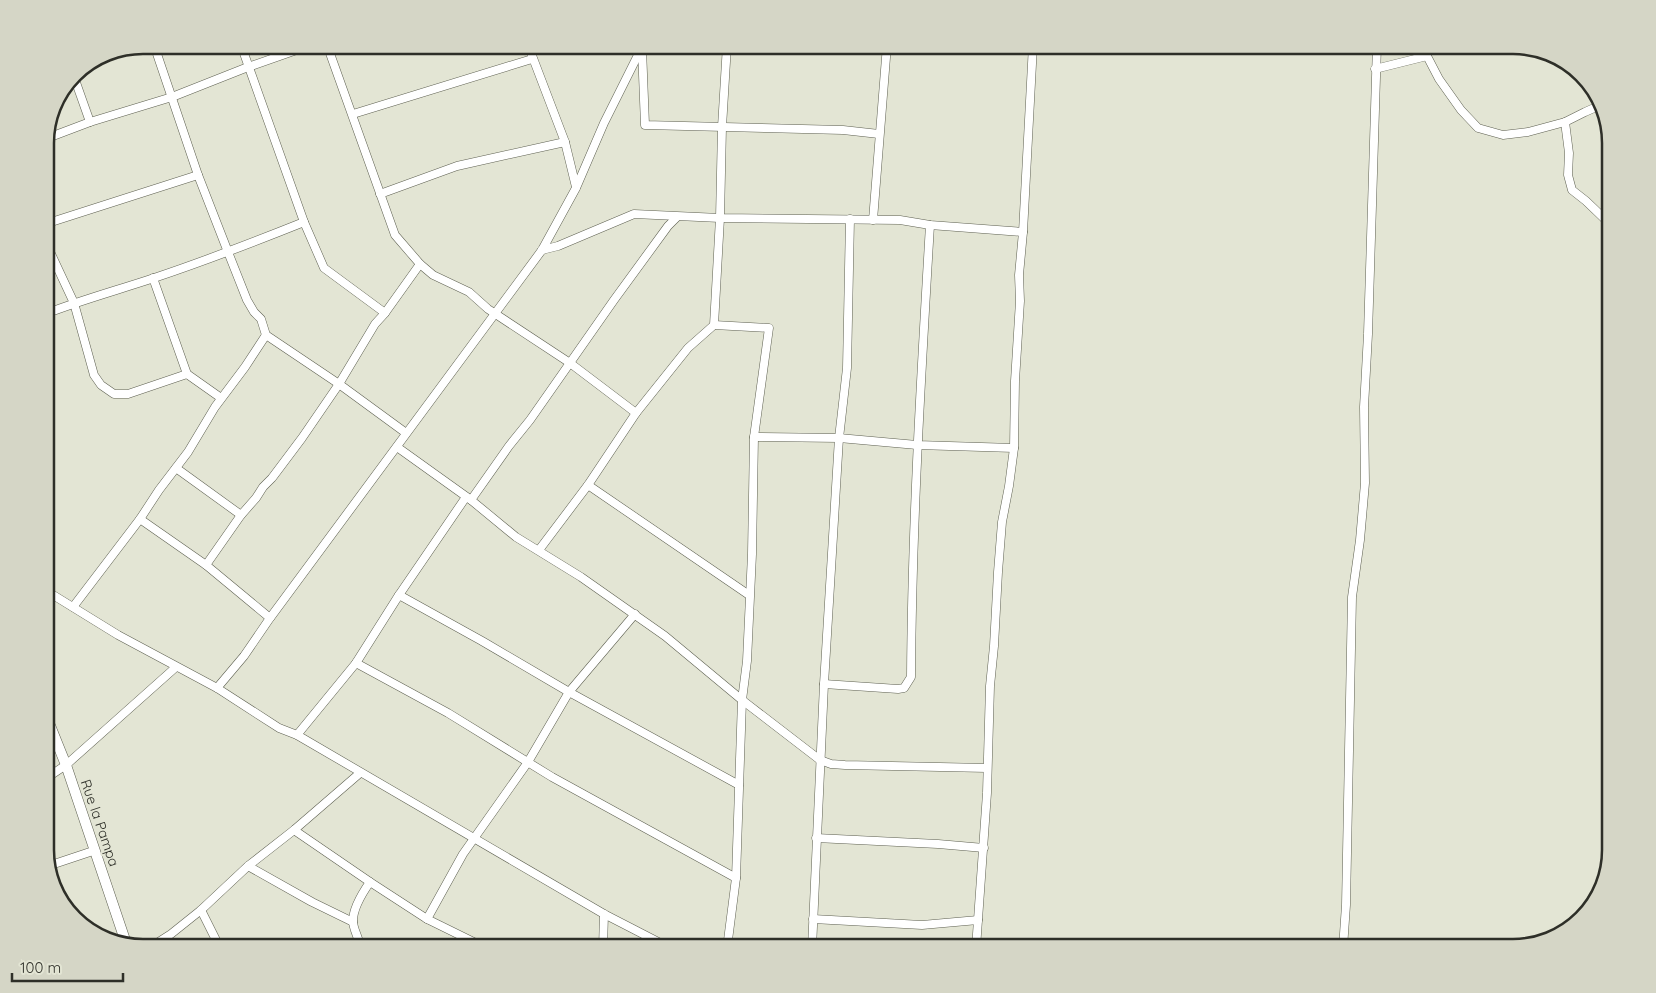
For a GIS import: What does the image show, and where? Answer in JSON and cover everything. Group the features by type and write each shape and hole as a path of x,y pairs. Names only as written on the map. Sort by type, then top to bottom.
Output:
{"street":[{"path":"157,54 198,175 247,300 261,319 266,335 339,384 406,433"},
{"path":"244,54 304,222 324,268 385,313"},
{"path":"54,136 90,122 172,97 285,54"},
{"path":"330,54 394,235 420,264 433,275 469,292 488,309 570,363 636,412"},
{"path":"531,54 565,142 576,188"},
{"path":"216,688 244,656 270,618 542,250 576,188 604,123 638,54"},
{"path":"642,54 645,126 843,130 879,134"},
{"path":"714,325 726,54"},
{"path":"873,220 886,54"},
{"path":"977,939 988,793 990,686 998,572 1002,522 1014,448 1015,381 1020,301 1019,275 1033,54"},
{"path":"1344,939 1352,597 1365,483 1364,407 1376,54"},
{"path":"1424,54 1461,110 1478,128 1503,135 1528,132 1565,122 1596,107"},
{"path":"1375,69 1427,56"},
{"path":"352,114 532,59"},
{"path":"77,83 90,122"},
{"path":"1565,122 1568,175 1572,190 1602,216"},
{"path":"380,194 457,166 565,142"},
{"path":"54,221 198,175"},
{"path":"542,250 558,246 634,214 720,218 900,220 930,225 1023,232"},
{"path":"297,736 356,663 399,595 468,499 530,420 614,300 668,226 677,217"},
{"path":"812,939 824,684 839,438 847,368 850,219"},
{"path":"54,311 228,252 304,222"},
{"path":"824,684 898,689 904,688 911,677 912,576 917,445 930,225"},
{"path":"54,260 74,303 94,375 101,385 114,394 128,394 188,374"},
{"path":"206,565 240,515 275,474 339,384 375,324 420,264"},
{"path":"153,278 188,374 222,398"},
{"path":"539,550 588,485 636,412 688,348 714,325 769,328 754,437 736,878 728,939"},
{"path":"73,607 188,452 222,398 245,368 266,335"},
{"path":"754,437 839,438 917,445 1014,448"},
{"path":"397,447 516,537 581,577 665,636 742,700 820,760 831,764 845,765 987,768"},
{"path":"176,468 240,515"},
{"path":"588,485 749,595"},
{"path":"140,519 206,565 270,618"},
{"path":"54,595 118,635 216,688 279,728 297,736 604,914 653,939"},
{"path":"399,595 739,785"},
{"path":"427,919 463,854 528,762 570,692 635,614"},
{"path":"356,663 448,714 561,782 736,878"},
{"path":"54,773 66,765 176,667"},
{"name":"Rue la Pampa","path":"54,735 66,765 93,851 123,937"},
{"path":"163,939 201,910 248,866 294,830 360,773"},
{"path":"294,830 427,919 468,939"},
{"path":"816,838 984,848"},
{"path":"55,864 93,851"},
{"path":"248,866 312,902 353,922"},
{"path":"359,939 353,922 359,898 370,882"},
{"path":"201,910 216,939"},
{"path":"603,939 604,914"},
{"path":"813,919 922,925 978,920"}]}
